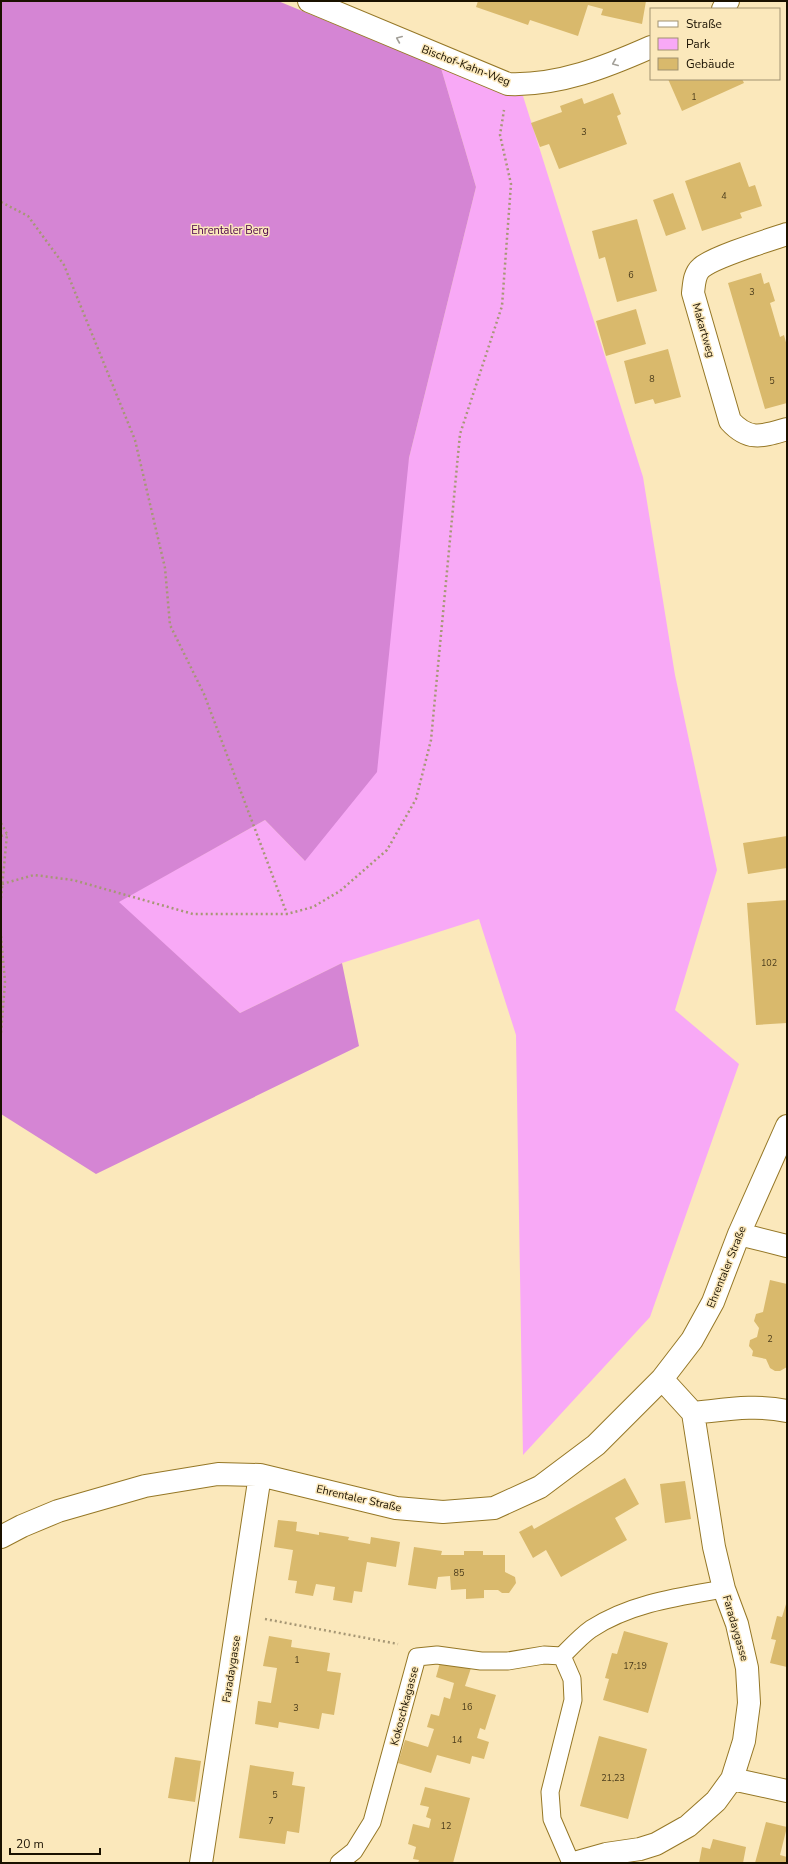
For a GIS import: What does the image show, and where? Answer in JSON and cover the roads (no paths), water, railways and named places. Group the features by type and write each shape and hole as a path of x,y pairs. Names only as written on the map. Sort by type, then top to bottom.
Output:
{"street":[{"name":"Bischof-Kahn-Weg","path":"308,1 508,84 525,85 574,76 611,65 650,47"},
{"name":"Makartweg","path":"787,234 715,260 701,268 694,279 693,293 730,421 740,432 750,436 765,436 787,429"},
{"name":"Ehrentaler Straße","path":"1,1537 22,1526 58,1511 145,1486 218,1474 260,1475 396,1508 442,1512 494,1508 540,1487 596,1445 662,1378 692,1340 713,1302 739,1234 787,1126"},
{"path":"739,1234 787,1246"},
{"path":"662,1378 693,1413 748,1408 787,1411"},
{"name":"Faradaygasse","path":"574,1863 606,1854 640,1849 656,1844 688,1826 716,1801 732,1779 744,1741 749,1703 747,1668 737,1624 724,1589 714,1547 693,1413"},
{"name":"Faradaygasse","path":"201,1863 260,1475"},
{"path":"732,1779 787,1791"}],"lane":[{"path":"571,1863 552,1819 550,1792 573,1700 572,1679 562,1656 591,1629 625,1611 662,1600 724,1589"},
{"name":"Kokoschkagasse","path":"339,1863 354,1851 372,1822 417,1657 437,1655 481,1661 508,1661 544,1655 562,1656"}],"park label":[{"name":"Ehrentaler Berg","path":"230,230"}]}
